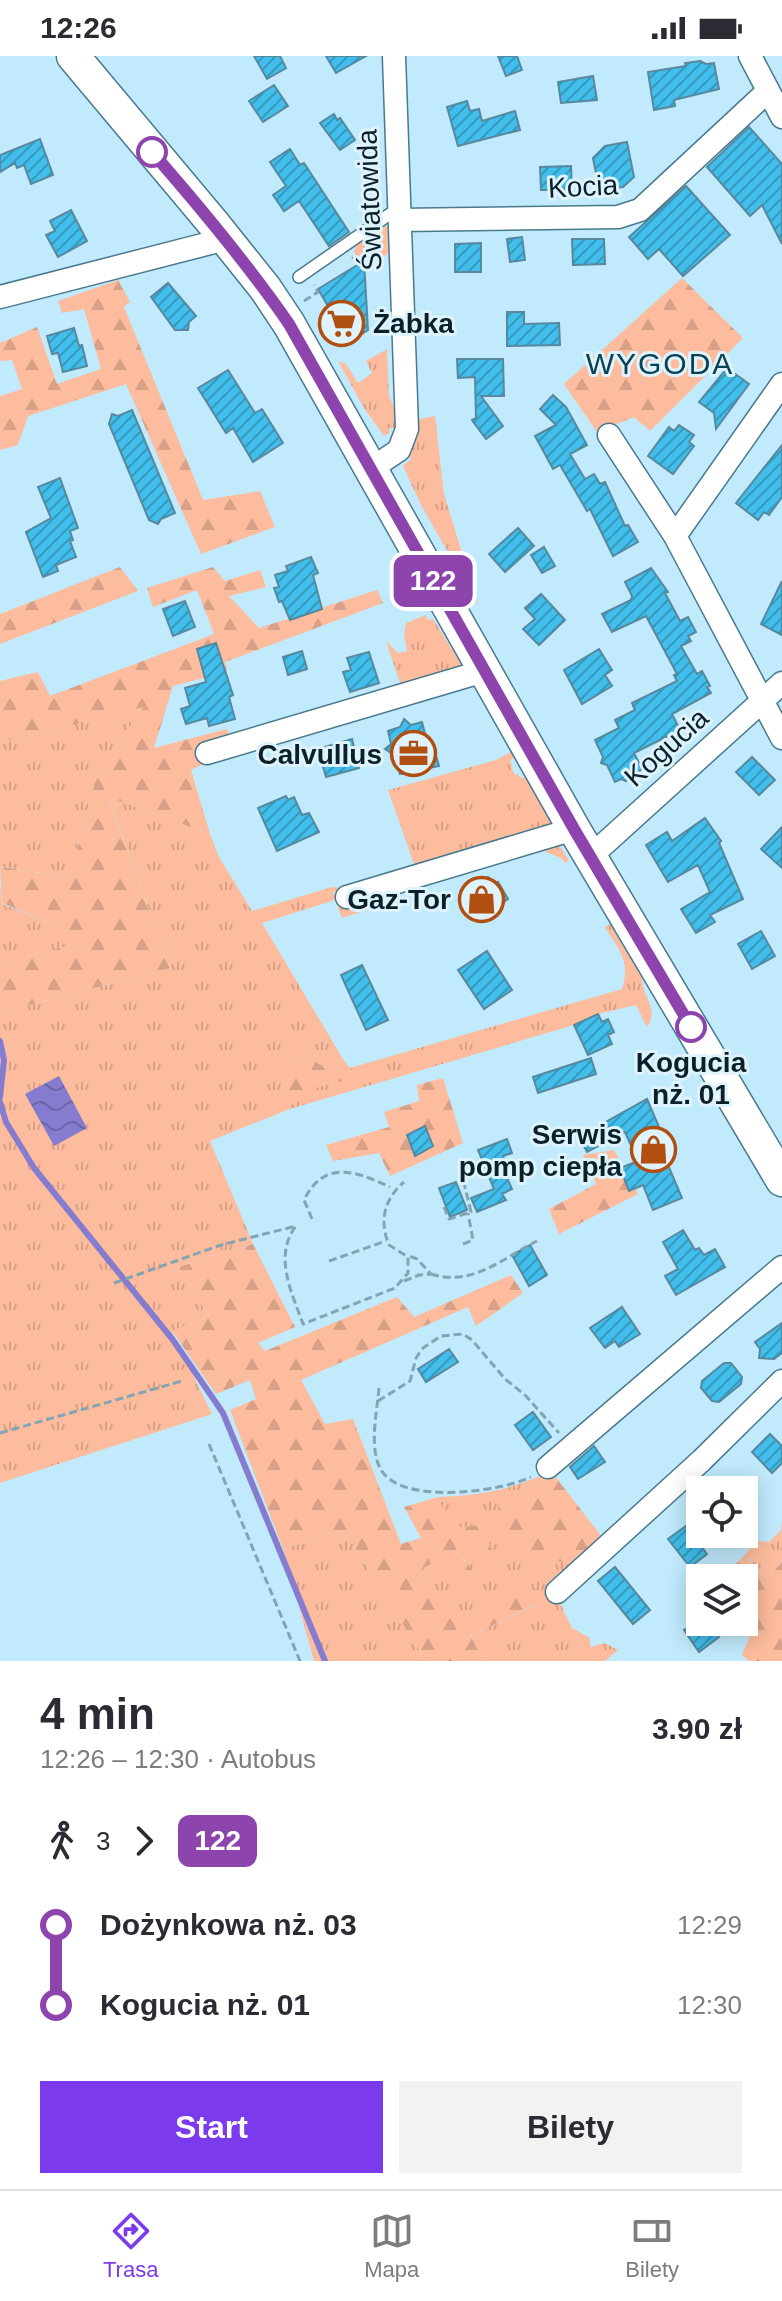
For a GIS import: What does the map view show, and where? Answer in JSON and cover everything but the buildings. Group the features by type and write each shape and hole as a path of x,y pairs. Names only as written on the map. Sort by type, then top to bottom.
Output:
{"main road":[{"path":"73,56 226,239 289,324 583,843 782,1180"}],"street":[{"name":"Światowida","path":"371,469 399,450 407,429 394,56"},
{"path":"750,56 782,117"},
{"name":"Kocia","path":"401,213 629,215 640,210 768,91"},
{"path":"0,297 226,239"},
{"path":"675,536 782,384"},
{"path":"609,435 675,536 782,738"},
{"path":"207,753 484,671"},
{"name":"Kogucia","path":"583,843 761,703 782,683"},
{"path":"347,897 583,843"},
{"path":"548,1467 782,1267"},
{"path":"557,1592 702,1460 782,1381"}],"lane":[{"path":"303,274 401,213"}],"path":[{"path":"297,305 318,292 303,274"},
{"path":"312,1219 304,1200 321,1177 359,1173 390,1187"},
{"path":"444,1207 449,1219 471,1212 464,1183 466,1176"},
{"path":"404,1182 393,1192 384,1211 387,1240 393,1249 417,1259 431,1274"},
{"path":"463,1244 473,1240 468,1213"},
{"path":"116,1282 221,1245 296,1226 287,1244 285,1263 303,1324 409,1278 431,1274 448,1279 466,1278 537,1241"},
{"path":"329,1261 387,1240"},
{"path":"398,1285 408,1273 407,1255"},
{"path":"378,1401 410,1381 416,1358 427,1344 446,1334 463,1334 472,1340 505,1379 533,1402 571,1448"},
{"path":"0,1433 182,1381"},
{"path":"379,1388 377,1460 384,1474 401,1486 479,1492 526,1480 548,1467"},
{"path":"209,1444 300,1661"}],"green space":[{"path":"381,226 390,230 390,252 378,261 375,243 357,258 354,251 357,244"},
{"path":"682,278 743,338 650,431 634,417 597,432 564,384"},
{"path":"118,280 130,302 124,307 203,500 260,491 275,527 201,554 126,384 28,416 18,445 0,450 0,396 22,389 12,360 0,361 0,343 37,327 57,384 101,369 84,309 62,313 58,301"},
{"path":"387,349 389,396 396,412 396,428 389,428 390,433 384,436 364,408 338,361 346,364 358,383 372,373 366,361"},
{"path":"435,416 444,494 478,605 421,505 403,466 411,459 409,454 414,445 414,424 420,419"},
{"path":"120,567 138,591 0,644 0,614"},
{"path":"213,567 225,581 260,570 266,587 229,596 259,628 377,590 383,603 225,662 227,672 173,686 154,748 227,729 234,750 191,770 210,834 108,797 170,968 0,1013 0,963 92,940 2,903 0,867 70,877 97,774 143,707 0,743 0,681 38,672 50,696 214,634 197,590 153,607 147,588"},
{"path":"426,615 428,620 433,619 463,667 402,689 386,641 398,653 407,651 406,623"},
{"path":"144,706 97,774 70,877 0,867 0,743"},
{"path":"511,752 514,757 510,761 511,767 515,775 525,777 550,819 551,829 415,867 388,790 496,760"},
{"path":"108,796 210,834 219,857 252,911 332,887 343,888 333,892 336,899 340,897 363,905 373,895 545,841 557,842 569,860 565,863 561,858 536,848 386,893 376,907 342,918 335,900 262,923 343,1059 320,1065 307,1055 287,1062 279,1072 286,1093 351,1079 350,1068 622,989 624,963 605,927 610,924 642,978 651,1009 651,1021 647,1027 636,1005 598,1014 574,1025 290,1109 210,1141 253,1244 178,1267 209,1316 172,1332 212,1414 0,1483 0,1013 170,968"},
{"path":"0,884 2,904 94,940 0,963"},
{"path":"307,1055 320,1065 343,1059 350,1068 351,1079 286,1095 279,1071 287,1062"},
{"path":"443,1078 463,1143 390,1176 379,1153 333,1161 326,1145 389,1127 384,1112 419,1101 417,1085"},
{"path":"614,1150 638,1194 559,1234 549,1209 596,1184 583,1155"},
{"path":"253,1244 295,1327 258,1343 265,1351 397,1297 414,1317 511,1275 523,1293 476,1326 468,1307 301,1380 325,1424 353,1419 401,1544 421,1538 404,1507 438,1497 451,1528 482,1525 493,1552 461,1557 475,1572 454,1578 445,1557 417,1571 454,1620 538,1588 539,1603 471,1636 483,1661 426,1661 344,1530 283,1549 230,1410 256,1399 250,1380 216,1394 172,1331 209,1316 178,1267"},
{"path":"551,1471 543,1488 530,1501 519,1498 584,1556 559,1601 572,1628 590,1638 590,1647 605,1643 618,1650 605,1661 483,1661 471,1636 538,1604 538,1589 454,1621 417,1571 446,1556 454,1577 474,1572 461,1556 438,1497 496,1490"},
{"path":"551,1471 602,1537 587,1554 570,1561 555,1561 524,1548 503,1524 498,1509 500,1494 510,1491 530,1501 543,1488"},
{"path":"782,1519 782,1562 767,1578 758,1569 758,1564 748,1558 739,1561 751,1548 758,1548 758,1541 769,1542 781,1530"},
{"path":"344,1530 426,1661 314,1661 283,1549"},
{"path":"747,1558 753,1564 736,1564"},
{"path":"782,1562 782,1661 749,1661 742,1655 750,1636 758,1636 758,1569 767,1578"}],"water":[{"path":"59,1076 87,1128 54,1146 25,1094"}],"waterway":[{"path":"0,1041 4,1060 0,1097"},
{"path":"0,1102 6,1122 34,1168 173,1340 223,1413 325,1661"}],"bus line":[{"name":"122","path":"152,152 226,239 289,324 574,829 691,1027"}],"place":[{"name":"Żabka","path":"342,323"},
{"name":"Calvullus","path":"413,754"},
{"name":"Gaz-Tor","path":"482,899"},
{"name":"Kogucia nż. 01","path":"691,1027"},
{"name":"Serwis pomp ciepła","path":"653,1150"}],"district":[{"name":"WYGODA","path":"660,364"}]}
